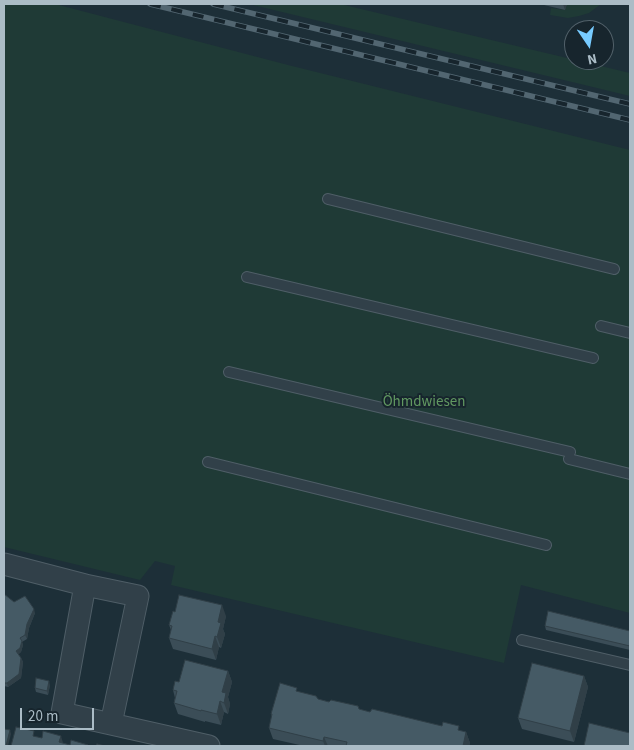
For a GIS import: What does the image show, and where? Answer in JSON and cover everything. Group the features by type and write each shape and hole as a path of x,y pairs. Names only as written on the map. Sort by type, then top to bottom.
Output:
{"street":[{"path":"4,564 138,596 111,724"},
{"path":"84,584 62,713 209,746"}],"lane":[{"path":"328,199 614,269"},
{"path":"247,277 593,358"},
{"path":"601,326 630,333"},
{"path":"229,372 569,456 630,474"},
{"path":"208,462 546,545"},
{"path":"522,640 630,665"}],"green space":[{"name":"Öhmdwiesen","path":"4,4 55,4 288,65 630,150 630,613 521,585 504,663 171,585 175,566 155,561 140,580 4,547"},
{"path":"249,4 340,4 564,57 564,70 614,69 630,73 630,96"},
{"path":"567,4 601,4 589,13 579,16 568,18 550,15 551,8 565,10"}],"building":[{"path":"4,594 14,602 25,596 34,609 27,624 25,635 20,638 22,641 20,648 16,651 21,658 19,674 7,683 4,683"},
{"path":"179,595 222,605 218,622 221,623 212,649 169,638 172,626 169,625 173,611 175,612"},
{"path":"548,611 630,631 630,646 545,626"},
{"path":"185,660 228,671 222,692 226,693 224,703 220,701 217,714 174,703 177,691 173,690 175,681 179,682"},
{"path":"532,663 584,676 570,731 518,718"},
{"path":"36,678 49,681 47,691 35,688"},
{"path":"280,683 297,688 296,691 316,696 318,699 358,706 359,709 370,712 372,709 442,726 443,722 459,726 458,730 466,732 463,746 346,746 347,742 324,737 323,741 269,728"},
{"path":"589,723 630,733 630,746 584,746"},
{"path":"16,727 34,731 33,736 42,738 43,731 61,736 59,742 70,745 71,740 88,746 11,746"},
{"path":"4,729 10,730 6,746 4,746"}],"railway":[{"path":"150,4 630,120"},
{"path":"213,4 630,104"}]}
